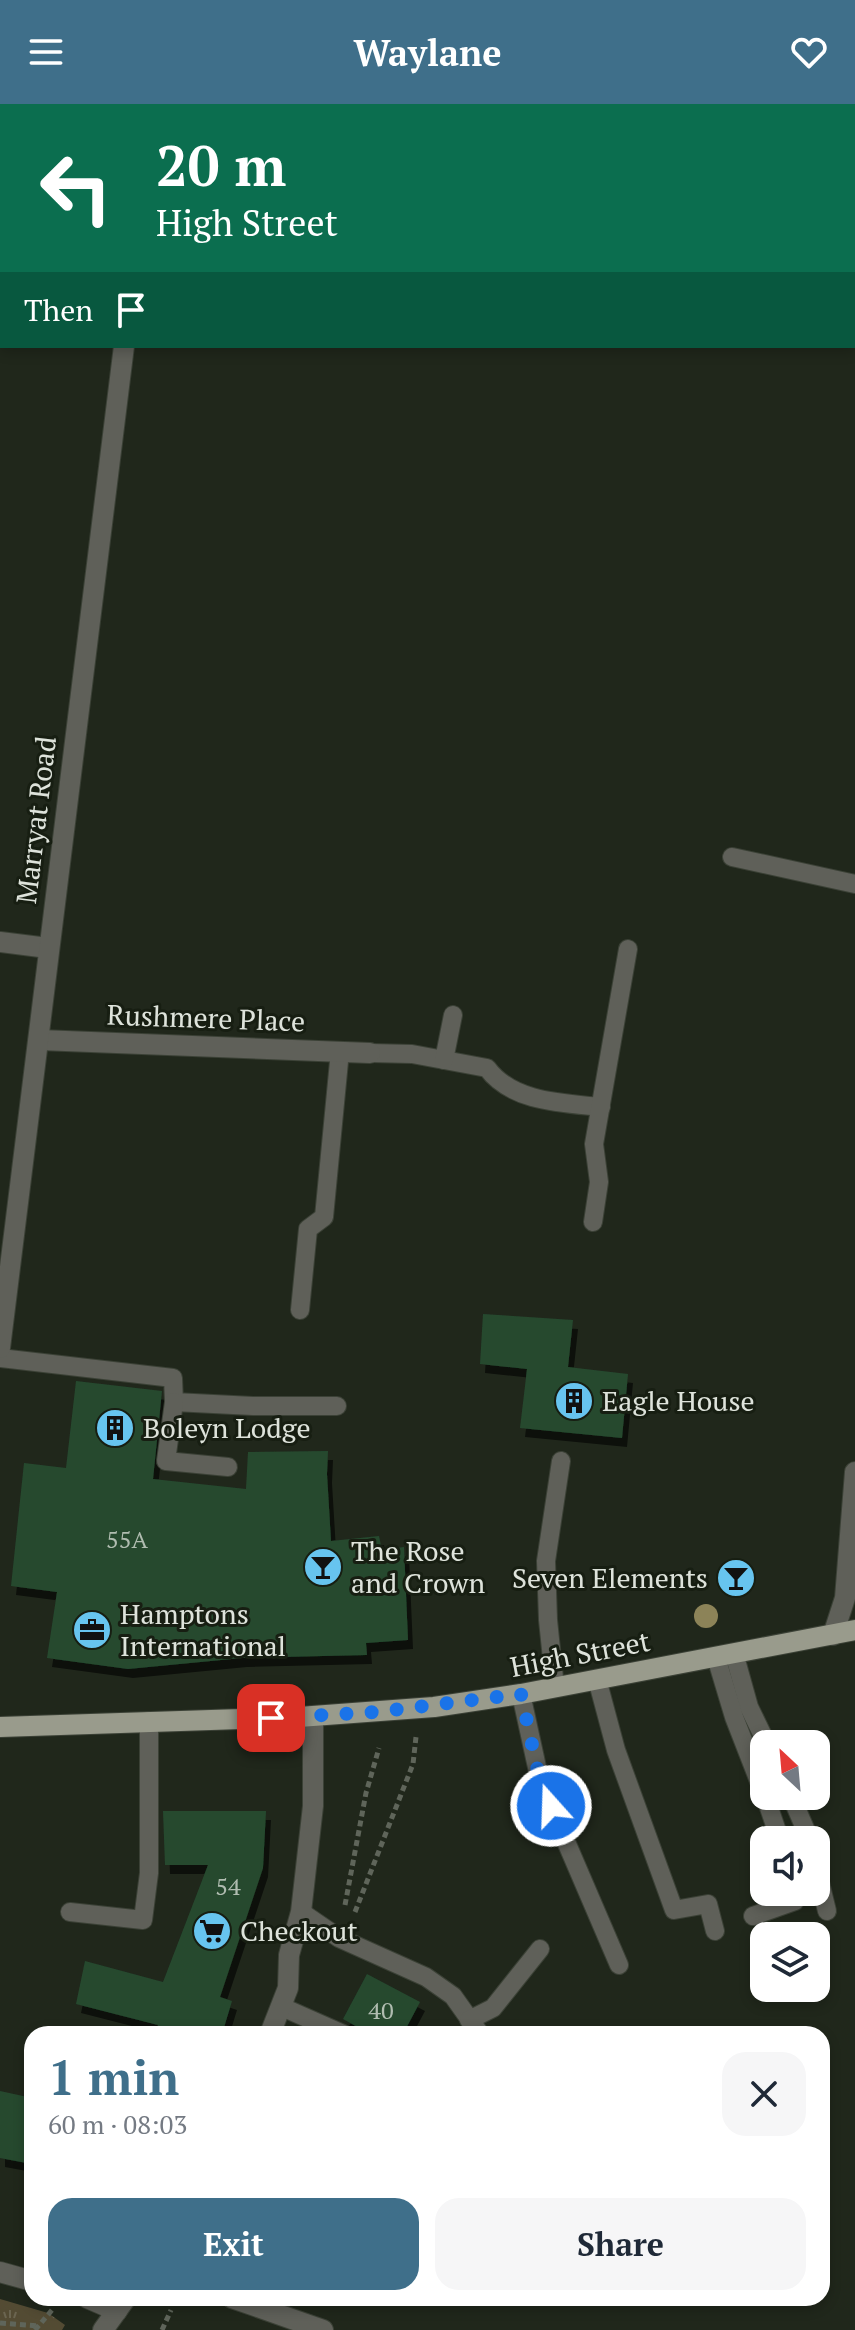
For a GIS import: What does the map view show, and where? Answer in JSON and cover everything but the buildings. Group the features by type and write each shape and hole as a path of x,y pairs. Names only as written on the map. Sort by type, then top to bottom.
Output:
{"main road":[{"name":"High Street","path":"0,1727 313,1716 434,1707 555,1688 855,1630"}],"street":[{"name":"Marryat Road","path":"0,1348 124,348"},
{"path":"0,942 48,948"},
{"name":"Rushmere Place","path":"40,1040 370,1053"},
{"path":"833,1635 845,1598 855,1472"},
{"path":"274,2026 288,1988 289,1955 301,1912 313,1806 313,1716"},
{"path":"0,2272 24,2279"},
{"path":"103,2330 121,2306"},
{"path":"255,2306 323,2330"}],"lane":[{"path":"732,857 855,884"},
{"path":"593,1222 599,1182 594,1144 628,949"},
{"path":"444,1060 453,1015"},
{"path":"300,1310 308,1229 324,1217 340,1051"},
{"path":"370,1053 412,1054 487,1068 498,1082 532,1097 601,1107"},
{"path":"0,1358 173,1378 174,1402 166,1461 228,1467"},
{"path":"174,1402 337,1406"},
{"path":"555,1688 546,1561 561,1461"},
{"path":"725,1655 760,1730"},
{"path":"725,1655 734,1717 750,1759"},
{"path":"597,1679 616,1750 674,1910 708,1904 715,1931"},
{"path":"521,1694 540,1781 619,1965"},
{"path":"70,1912 143,1920 149,1873 149,1721"},
{"path":"753,1916 781,1906"},
{"path":"826,1906 827,1911"},
{"path":"301,1912 339,1938 426,1977 453,1996 474,2026"},
{"path":"476,2026 540,1949"},
{"path":"282,2007 325,2026"}],"path":[{"path":"343,1914 366,1793 379,1748"},
{"path":"339,1938 358,1904 399,1802 416,1748"},
{"path":"0,2323 37,2328 52,2310"},
{"path":"162,2330 171,2310"}],"green space":[{"path":"0,2299 48,2313 65,2325 62,2330 0,2330"}],"place":[{"name":"Eagle House","path":"574,1401"},
{"name":"Boleyn Lodge","path":"115,1428"},
{"name":"The Rose and Crown","path":"323,1567"},
{"name":"Seven Elements","path":"736,1578"},
{"name":"Hamptons International","path":"92,1630"},
{"name":"Checkout","path":"212,1931"}],"route":[{"path":"271,1718 434,1707 521,1694 540,1781 551,1806"}]}
